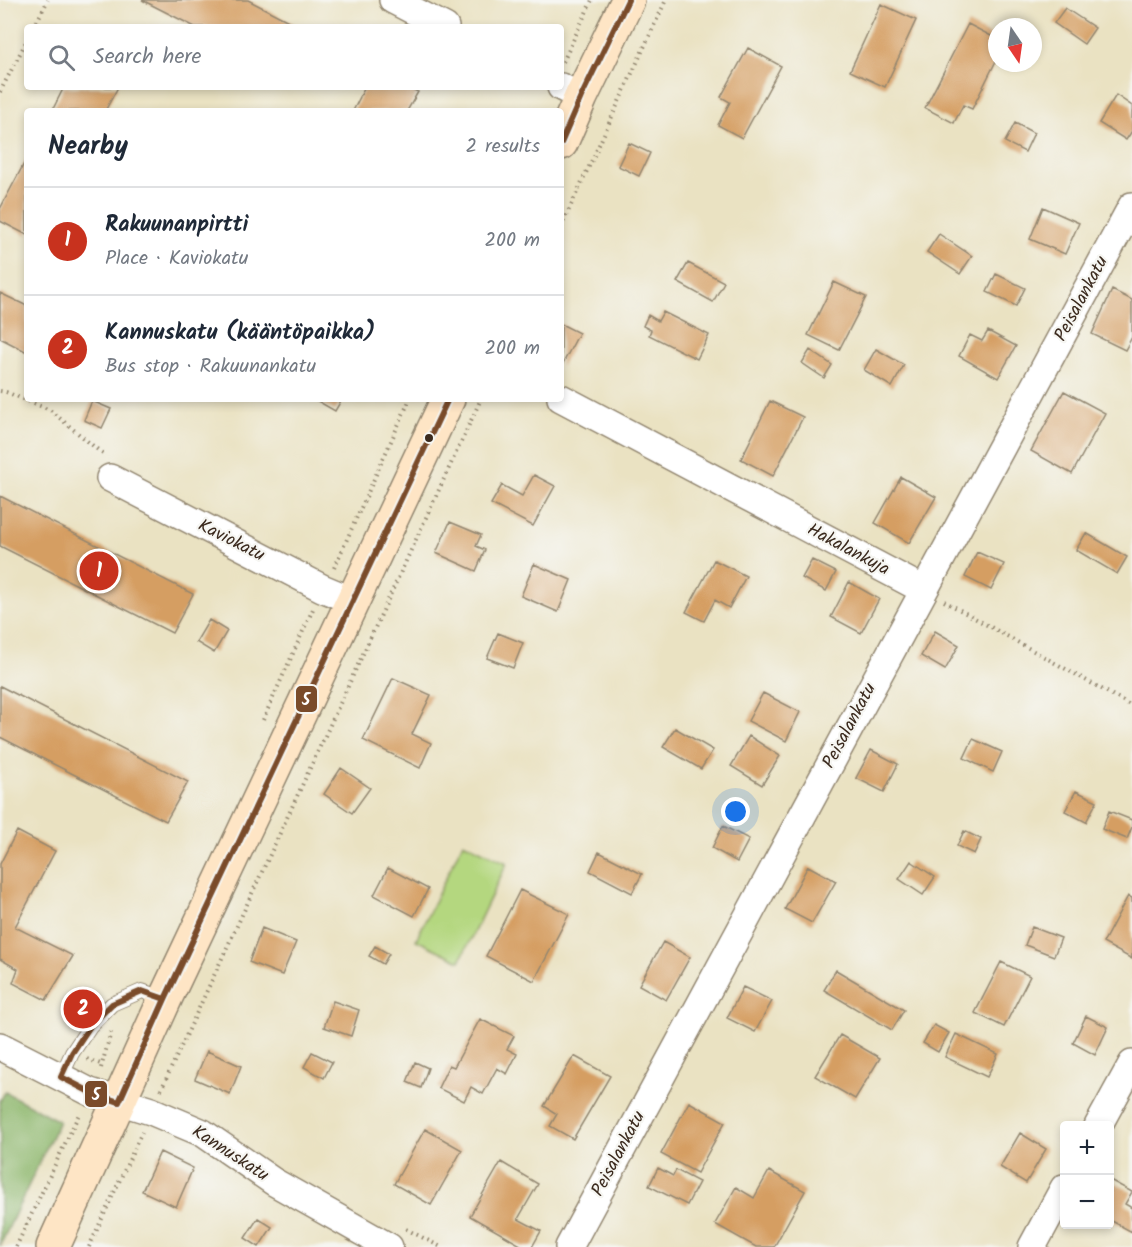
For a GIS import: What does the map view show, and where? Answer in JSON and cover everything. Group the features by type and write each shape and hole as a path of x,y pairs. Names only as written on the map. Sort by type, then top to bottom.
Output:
{"street":[{"path":"393,0 439,24"},
{"path":"564,128 571,92 628,0"},
{"name":"Peisalankatu","path":"569,1247 1132,206"},
{"name":"Hakalankuja","path":"564,400 924,590"},
{"path":"53,1247 165,999 447,402"},
{"name":"Kaviokatu","path":"110,478 322,588 353,601"},
{"name":"Kannuskatu","path":"0,1046 90,1092 151,1111 203,1133 274,1182 389,1247"},
{"path":"1100,1121 1132,1064"},
{"path":"1032,1247 1060,1197"}],"lane":[{"path":"61,1077 72,1053 90,1026 112,1004 142,991 165,999"}],"path":[{"path":"36,24 48,0"},
{"path":"564,60 592,0"},
{"path":"564,221 666,0"},
{"path":"0,92 24,46"},
{"path":"89,1247 480,402"},
{"path":"924,590 1132,706"}],"green space":[{"path":"463,842 507,863 460,961 416,940"},
{"path":"5,1092 59,1121 0,1246 0,1101"}],"building":[{"path":"142,0 248,0 294,24 189,24"},
{"path":"881,4 916,20 885,87 850,71"},
{"path":"1065,8 1095,28 1084,44 1054,23"},
{"path":"968,24 988,34 988,72 990,72 972,109 963,105 954,123 925,108"},
{"path":"748,48 781,66 742,138 718,125 730,102 721,97"},
{"path":"62,90 116,90 107,108 54,108"},
{"path":"364,90 414,90 418,92 409,108 354,108"},
{"path":"1116,95 1132,106 1132,131 1126,140 1099,123"},
{"path":"1015,123 1034,133 1025,152 1005,142"},
{"path":"629,143 650,153 639,176 618,166"},
{"path":"24,164 24,233 0,221 0,209"},
{"path":"1043,207 1079,223 1065,254 1030,239"},
{"path":"939,234 972,256 960,274 927,252"},
{"path":"688,263 724,282 713,302 677,282"},
{"path":"996,274 1025,288 1016,306 987,292"},
{"path":"834,282 866,297 839,350 808,335"},
{"path":"1112,290 1132,300 1132,337 1125,350 1092,334"},
{"path":"0,293 24,305 24,350 0,338"},
{"path":"663,312 709,335 697,359 649,335 651,330 643,326 648,315 658,321"},
{"path":"564,326 579,333 564,361"},
{"path":"988,331 1016,346 998,378 959,356 970,335 982,341"},
{"path":"876,349 904,365 892,387 864,370"},
{"path":"810,350 832,365 824,378 802,363"},
{"path":"1064,391 1105,413 1072,474 1031,451"},
{"path":"770,401 803,417 773,476 741,459"},
{"path":"92,402 111,409 102,428 84,420"},
{"path":"319,402 340,402 335,411"},
{"path":"534,475 555,486 533,526 491,504 502,485 522,496"},
{"path":"901,477 936,497 909,543 875,523"},
{"path":"0,496 193,594 172,633 0,546"},
{"path":"450,522 481,535 476,546 485,550 476,571 436,553"},
{"path":"1086,533 1127,557 1117,574 1076,550"},
{"path":"977,552 1004,564 991,590 965,577"},
{"path":"714,560 746,576 729,608 715,600 704,621 686,612"},
{"path":"812,560 836,572 826,591 802,578"},
{"path":"534,564 571,580 558,612 521,596"},
{"path":"849,582 879,599 861,633 831,617"},
{"path":"209,620 227,631 214,653 196,642"},
{"path":"935,631 959,645 945,670 921,656"},
{"path":"498,633 523,643 513,668 487,658"},
{"path":"393,678 431,695 412,734 431,743 420,768 363,740"},
{"path":"0,686 188,782 166,821 0,737"},
{"path":"763,693 800,712 786,741 748,721"},
{"path":"675,728 713,750 701,769 663,747"},
{"path":"749,736 780,756 762,785 731,766"},
{"path":"973,739 1002,752 993,772 964,758"},
{"path":"871,750 898,764 884,792 856,778"},
{"path":"341,768 370,788 352,813 324,794"},
{"path":"1076,791 1097,801 1086,822 1065,811"},
{"path":"1109,811 1132,820 1127,839 1102,829"},
{"path":"723,826 749,839 737,862 712,848"},
{"path":"17,831 55,851 15,927 73,956 46,1000 13,983 18,969 0,959 0,864"},
{"path":"964,831 981,839 974,854 957,846"},
{"path":"599,852 642,874 632,893 590,871"},
{"path":"911,861 935,877 923,895 899,879"},
{"path":"808,866 836,881 812,923 785,909"},
{"path":"388,868 428,889 414,916 374,895"},
{"path":"520,890 569,914 534,981 486,956"},
{"path":"1128,896 1132,898 1132,959 1103,943"},
{"path":"1032,927 1061,938 1054,956 1025,945"},
{"path":"262,928 296,942 282,975 249,962"},
{"path":"663,942 690,957 666,1000 639,985"},
{"path":"375,946 389,954 383,964 369,956"},
{"path":"1001,962 1030,976 1004,1027 975,1013"},
{"path":"836,970 904,1010 892,1030 824,990"},
{"path":"743,987 772,1001 755,1032 727,1018"},
{"path":"333,1001 359,1010 351,1036 324,1027"},
{"path":"1086,1016 1108,1027 1095,1055 1073,1043"},
{"path":"480,1019 514,1036 507,1049 517,1054 507,1074 497,1068 483,1094 471,1087 464,1101 438,1088 449,1065 454,1067"},
{"path":"934,1025 949,1033 938,1052 923,1043"},
{"path":"956,1034 998,1054 987,1077 945,1057"},
{"path":"840,1035 880,1058 855,1099 815,1076"},
{"path":"207,1051 241,1066 230,1094 195,1079"},
{"path":"312,1052 332,1062 324,1078 304,1067"},
{"path":"574,1056 610,1076 573,1139 550,1126 557,1114 544,1106"},
{"path":"415,1062 428,1068 421,1088 407,1082"},
{"path":"689,1102 725,1122 697,1173 661,1154"},
{"path":"425,1129 462,1150 431,1205 394,1184"},
{"path":"1020,1133 1046,1149 1026,1183 1000,1167"},
{"path":"160,1152 193,1168 176,1207 142,1191"},
{"path":"501,1162 538,1184 518,1219 541,1231 532,1247 524,1247 470,1216"},
{"path":"658,1168 673,1176 676,1170 699,1182 687,1205 649,1186"},
{"path":"769,1171 805,1191 774,1247 756,1247 715,1224 736,1187 754,1198"},
{"path":"1114,1182 1132,1192 1125,1204 1132,1208 1132,1232 1114,1222"},
{"path":"258,1218 272,1227 259,1247 245,1238"}],"transit line":[{"name":"5","path":"564,136 628,0"},
{"name":"5","path":"165,999 447,402"},
{"name":"5","path":"142,991 165,999 119,1102 90,1092 61,1077 72,1053 90,1026 112,1004 142,991"}],"place":[{"name":"Rakuunanpirtti","path":"99,571"},
{"name":"Kannuskatu (kääntöpaikka)","path":"83,1009"}]}
